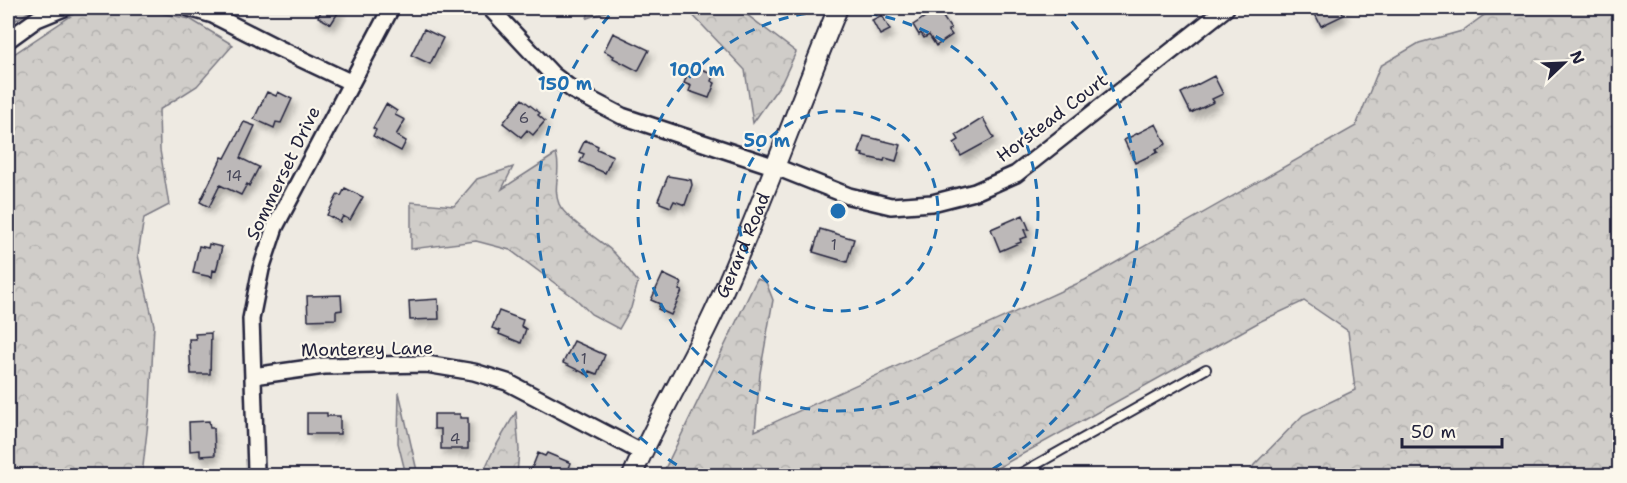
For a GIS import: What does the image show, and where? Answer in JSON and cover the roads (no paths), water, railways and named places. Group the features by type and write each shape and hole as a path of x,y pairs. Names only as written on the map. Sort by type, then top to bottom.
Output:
{"street":[{"path":"8,40 37,19 64,8"},
{"path":"189,8 213,15 350,82"},
{"name":"Sommerset Drive","path":"254,476 251,319 261,269 275,227 391,8"},
{"name":"Horstead Court","path":"490,8 553,75 574,91 622,116 776,167 849,196 891,206 932,203 975,192 1016,174 1226,8"},
{"name":"Gerard Road","path":"633,476 716,309 776,167 806,85 838,8"},
{"name":"Monterey Lane","path":"253,376 324,366 426,364 474,372 507,382 643,453"}],"lane":[{"path":"1016,476 1206,369"}]}
